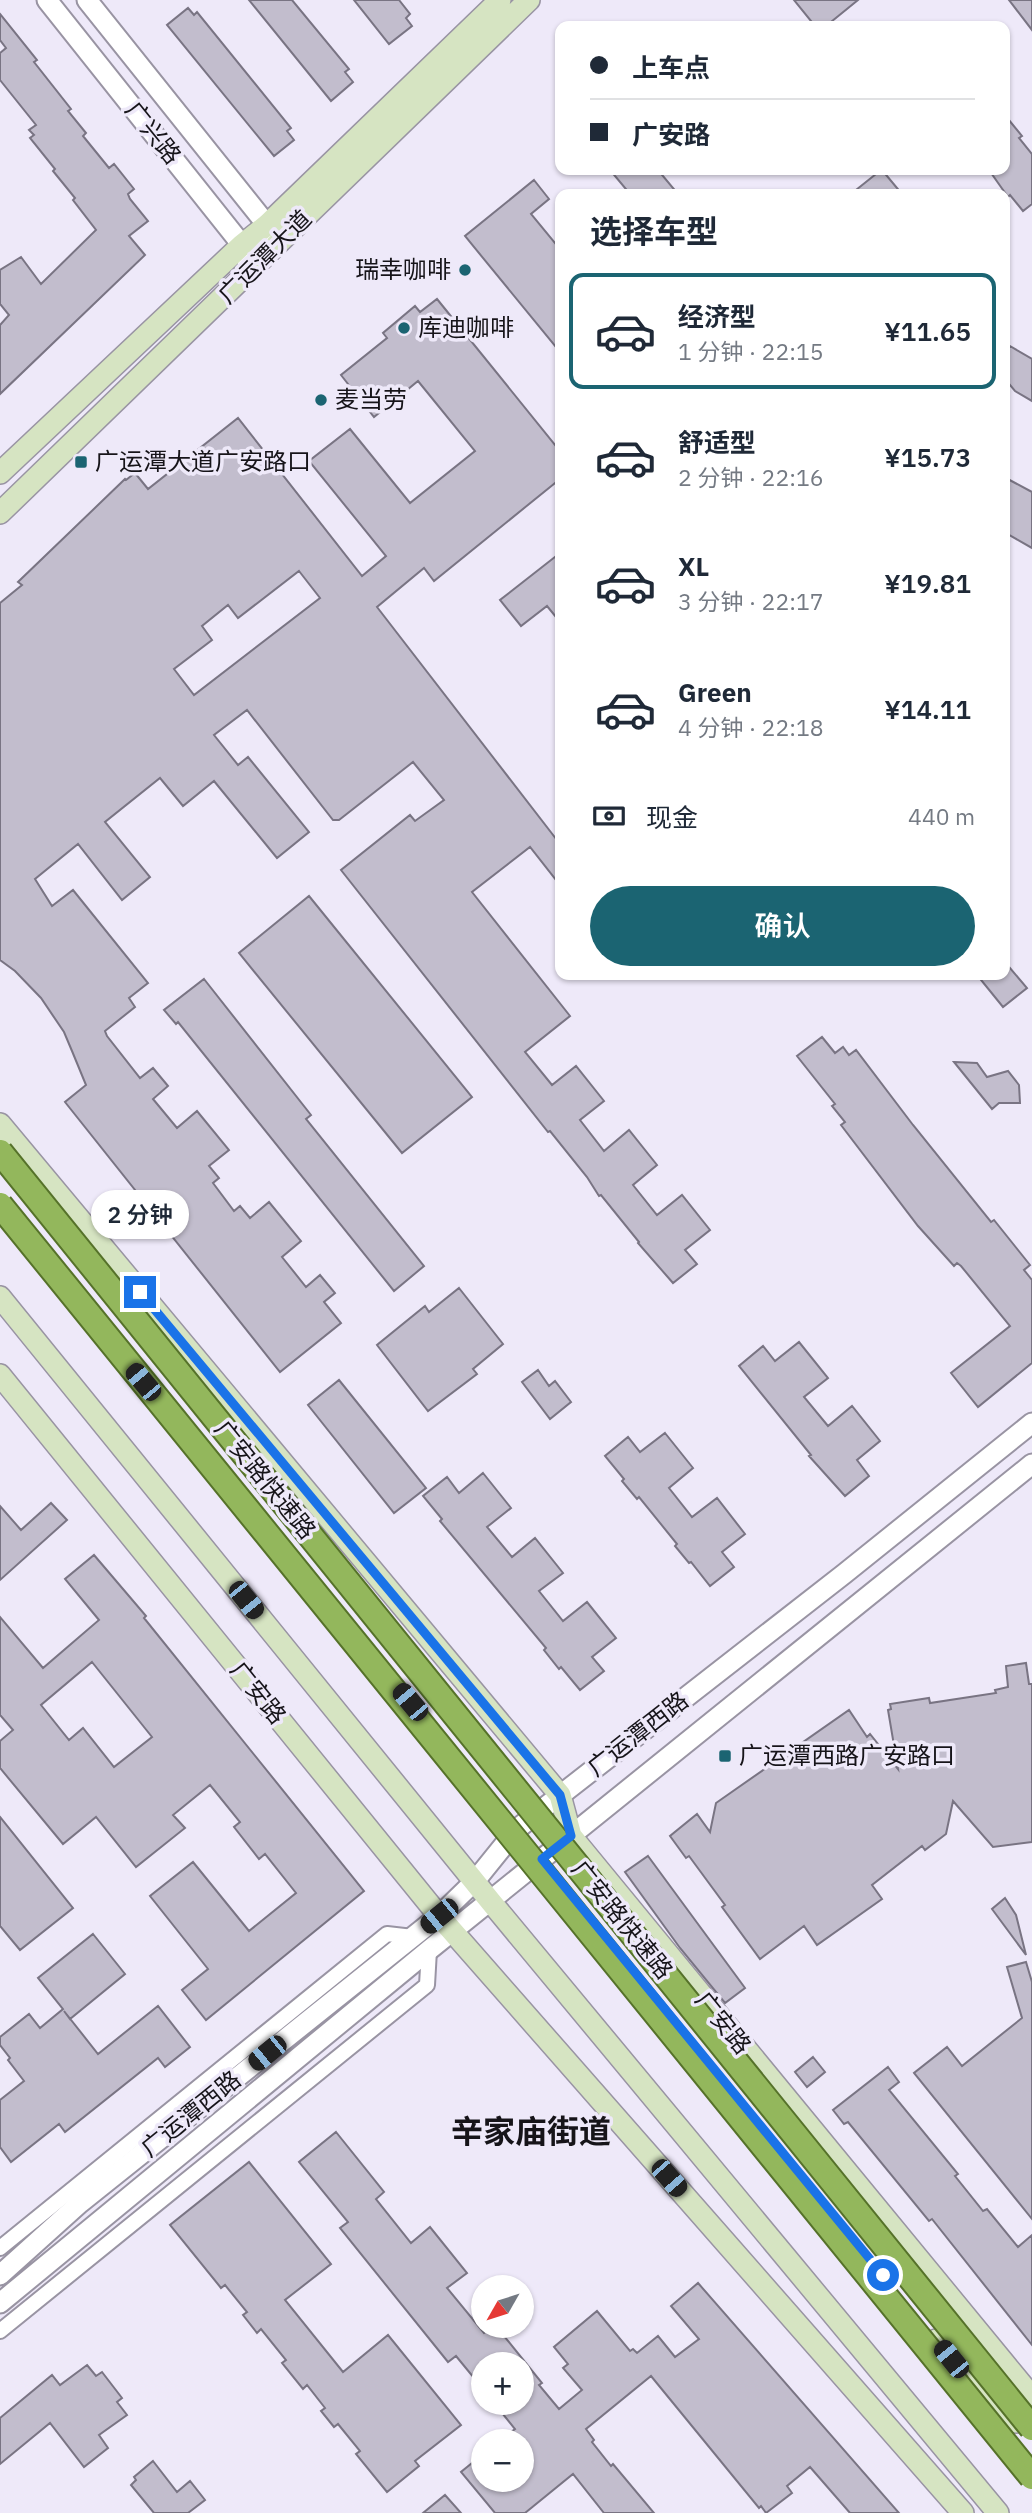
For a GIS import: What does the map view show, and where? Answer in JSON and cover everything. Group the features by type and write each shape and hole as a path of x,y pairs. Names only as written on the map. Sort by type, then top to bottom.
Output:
{"highway":[{"name":"广安路快速路","path":"0,1152 1032,2428"},
{"name":"广安路快速路","path":"0,1205 1032,2477"}],"main road":[{"name":"广运潭大道","path":"0,473 242,245 267,225 500,0"},
{"name":"广运潭大道","path":"0,513 529,0"},
{"name":"广安路","path":"0,1124 560,1795 571,1836 1032,2397"},
{"path":"0,1212 542,1859 951,2359 1032,2438"},
{"path":"0,1297 491,1902 998,2513"},
{"name":"广安路","path":"0,1375 446,1923 963,2513"}],"street":[{"name":"广兴路","path":"47,0 242,245 250,271"},
{"name":"广兴路","path":"87,0 267,225"},
{"path":"267,225 270,251"},
{"name":"广运潭西路","path":"0,2303 429,1950 475,1881 517,1829 844,1574 1032,1423"},
{"name":"广运潭西路","path":"0,2275 80,2203 413,1937 491,1902 1032,1464"},
{"path":"0,2248 387,1934 413,1937"},
{"path":"0,2331 427,1986 429,1950"}],"building":[{"path":"249,0 292,0 349,69 345,72 353,82 331,101"},
{"path":"354,0 399,0 410,14 406,18 412,26 389,44"},
{"path":"794,0 858,0 832,21 811,21"},
{"path":"1009,0 1032,0 1032,30"},
{"path":"188,8 194,15 197,12 291,128 287,131 294,140 274,156 167,25"},
{"path":"0,14 71,109 68,111 86,133 83,136 109,168 114,164 134,189 128,194 130,199 148,221 129,236 145,255 0,394 0,325 9,315 0,304 0,270 21,257 41,284 96,230 53,171 55,169 30,138 34,135 29,130 36,125 0,80 0,53 6,48 0,40"},
{"path":"1010,121 1032,154 1032,204 1023,211 1010,195 1010,189 1002,189 993,175 1010,175"},
{"path":"614,175 662,175 674,189 626,189"},
{"path":"875,175 886,175 898,189 857,189"},
{"path":"534,180 549,199 531,214 555,243 555,346 465,236"},
{"path":"437,299 555,445 555,483 434,581 424,568 377,607 555,838 555,879 530,847 472,892 570,1016 525,1052 552,1085 576,1066 604,1101 580,1120 604,1151 629,1130 657,1165 633,1185 657,1215 682,1195 710,1230 685,1250 697,1264 673,1283 601,1195 599,1196 587,1177 550,1131 548,1132 341,870 410,815 415,821 444,800 413,762 339,820 333,820 247,710 214,735 238,765 248,757 309,832 277,858 214,781 183,806 160,778 105,822 150,877 122,900 78,844 35,879 52,906 73,890 148,983 129,998 135,1007 105,1031 140,1078 153,1068 168,1086 153,1099 177,1128 197,1111 229,1150 209,1166 219,1178 213,1183 234,1211 240,1206 250,1218 269,1202 301,1241 282,1257 306,1287 320,1275 335,1293 324,1302 341,1323 280,1372 65,1102 86,1085 64,1032 41,998 15,971 0,960 0,603 22,585 18,582 125,479 135,473 148,489 238,418 362,576 386,556 309,461 350,429 410,503 475,451 418,381 374,417 341,375 387,338 383,333 415,306 420,312","holes":["299,571 320,598 194,695 174,669 212,640 202,626 228,605 238,618"]},
{"path":"1010,346 1032,359 1032,401 1010,385"},
{"path":"1010,480 1032,492 1032,548 1010,535"},
{"path":"555,557 555,616 547,606 521,626 500,600"},
{"path":"309,896 472,1097 402,1153 239,953"},
{"path":"1010,968 1027,988 1003,1007 981,980 1010,980"},
{"path":"204,979 311,1115 306,1119 424,1266 394,1291 178,1022 176,1024 164,1010"},
{"path":"822,1037 835,1053 843,1047 849,1055 856,1050 991,1222 994,1220 1030,1265 1024,1270 1032,1280 1032,1363 978,1407 951,1373 1010,1326 961,1266 957,1263 954,1266 918,1226 841,1125 845,1122 832,1106 835,1104 797,1056"},
{"path":"954,1062 977,1063 987,1077 1008,1071 1019,1085 1020,1103 999,1103 992,1109"},
{"path":"459,1288 503,1344 473,1369 477,1374 428,1411 377,1345 425,1306 429,1312"},
{"path":"799,1342 828,1378 804,1397 828,1426 852,1406 880,1441 857,1460 869,1476 845,1496 809,1456 811,1455 739,1366 763,1346 775,1361"},
{"path":"538,1370 549,1386 555,1381 571,1402 550,1419 522,1382"},
{"path":"339,1380 426,1488 394,1513 308,1405"},
{"path":"665,1433 693,1468 669,1488 692,1517 717,1498 745,1534 722,1552 734,1567 710,1586 675,1546 677,1544 639,1497 637,1499 622,1481 624,1479 605,1456 628,1437 640,1452"},
{"path":"483,1473 511,1508 487,1527 512,1557 535,1538 563,1573 539,1591 563,1621 587,1602 616,1638 592,1657 604,1671 580,1690 561,1667 559,1669 544,1650 546,1648 440,1521 442,1519 423,1496 447,1477 459,1493"},
{"path":"51,1503 67,1520 0,1580 0,1506 21,1530"},
{"path":"94,1555 146,1616 144,1618 364,1891 206,2020 182,1990 208,1969 150,1896 193,1862 249,1931 296,1893 265,1854 259,1859 234,1827 240,1822 210,1785 173,1815 185,1828 136,1867 96,1817 63,1844 0,1768 0,1741 13,1730 0,1715 0,1617 43,1668 99,1620 65,1579","holes":["92,1662 152,1737 114,1767 83,1728 69,1740 41,1705"]},
{"path":"1026,1663 1029,1684 1032,1684 1032,1842 993,1847 953,1801 946,1834 925,1850 922,1846 872,1885 882,1899 817,1945 804,1926 760,1959 722,1907 725,1905 689,1856 686,1858 670,1836 697,1814 710,1832 716,1803 849,1710 867,1737 870,1734 898,1769 888,1710 891,1709 890,1704 929,1698 930,1703 996,1693 995,1690 1008,1687 1006,1666"},
{"path":"0,1817 73,1908 20,1950 0,1926"},
{"path":"648,1856 745,1988 725,2003 680,1948 625,1872"},
{"path":"1005,1898 1016,1915 1026,1955 992,1909"},
{"path":"93,1934 125,1974 70,2019 98,2054 158,2006 190,2047 165,2067 158,2058 65,2132 59,2124 11,2162 0,2147 0,2100 24,2081 8,2060 10,2058 0,2045 0,2037 29,2014 40,2028 63,2009 38,1978"},
{"path":"1026,1962 1032,1982 1032,2219 914,2073 947,2047 962,2066 1022,2018 1007,1967"},
{"path":"813,2057 825,2072 807,2087 795,2072"},
{"path":"888,2067 899,2082 889,2090 958,2174 955,2176 983,2211 987,2209 1018,2247 1032,2235 1032,2345 932,2219 929,2221 848,2122 844,2124 833,2110"},
{"path":"336,2132 384,2192 376,2199 411,2243 430,2227 467,2273 447,2288 471,2317 471,2338 506,2338 517,2352 471,2352 471,2374 456,2356 448,2362 340,2228 348,2222 299,2162"},
{"path":"249,2162 331,2264 285,2300 343,2372 388,2335 461,2425 415,2461 419,2466 387,2492 356,2454 360,2451 338,2424 334,2427 321,2411 325,2408 307,2385 303,2389 282,2363 286,2360 261,2329 257,2333 243,2315 247,2312 225,2285 221,2288 170,2225"},
{"path":"698,2283 899,2513 850,2513 810,2467 787,2486 792,2493 766,2513 761,2506 759,2508 651,2376 586,2429 594,2440 592,2442 611,2466 613,2464 654,2513 604,2513 573,2474 525,2513 495,2513 478,2492 534,2492 534,2429 515,2429 504,2415 534,2415 534,2373 542,2383 539,2385 559,2409 582,2390 563,2368 568,2364 554,2347 597,2311 630,2351 633,2349 637,2353 658,2336 675,2357 699,2339 671,2306"},
{"path":"87,2365 96,2376 102,2372 122,2398 117,2402 127,2415 99,2435 108,2448 84,2467 50,2423 0,2464 0,2418 52,2375 60,2385"},
{"path":"153,2461 177,2492 190,2481 205,2500 188,2513 154,2513 131,2485 136,2480 134,2477"},
{"path":"471,2464 471,2484 461,2472"},
{"path":"445,2495 461,2513 423,2513"}],"place":[{"name":"瑞幸咖啡","path":"465,270"},
{"name":"库迪咖啡","path":"404,328"},
{"name":"麦当劳","path":"321,400"},
{"name":"广运潭大道广安路口","path":"81,462"},
{"name":"广运潭西路广安路口","path":"725,1756"}],"district":[{"name":"辛家庙街道","path":"531,2132"}],"route":[{"path":"140,1292 560,1795 571,1836 542,1859 883,2275"}]}
